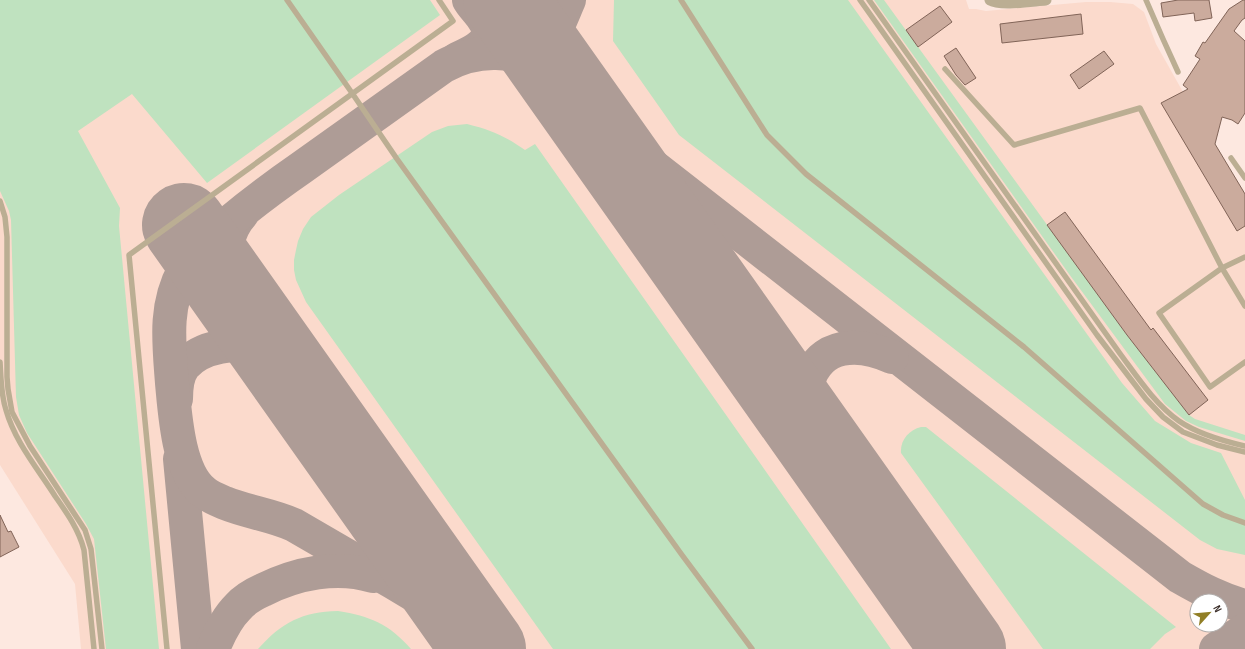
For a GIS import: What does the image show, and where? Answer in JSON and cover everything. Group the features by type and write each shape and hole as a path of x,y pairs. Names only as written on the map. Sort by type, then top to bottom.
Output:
{"street":[{"path":"990,0 1002,3 1046,0"}],"lane":[{"path":"287,0 397,159 682,555 752,649"},
{"path":"167,649 129,255 452,21 439,0"},
{"path":"681,0 768,135 806,174 1024,347 1203,504 1223,515 1245,523"},
{"path":"860,0 1097,335 1146,399 1163,416 1183,432 1217,445 1245,452"},
{"path":"869,0 1121,355 1153,396 1167,411 1187,426 1219,439 1245,446"},
{"path":"1146,0 1178,72"},
{"path":"945,69 1014,145 1140,108 1222,268 1245,306"},
{"path":"1231,158 1245,178"},
{"path":"0,201 5,217 7,237 7,377 11,406 14,418 30,446 88,538 91,549 102,649"},
{"path":"1245,256 1222,268 1158,313 1210,387 1245,362"},
{"path":"0,362 2,391 10,422 25,450 67,514 81,540 84,550 94,649"}],"shaded area":[{"path":"0,0 966,0 969,9 986,11 1086,2 1133,4 1144,12 1156,44 1183,92 1245,194 1245,649 81,649 75,584 0,465"}],"green space":[{"path":"0,0 430,0 440,15 207,183 132,94 78,131 120,208 119,226 159,649 106,649 94,539 86,524 27,433 19,415 16,397 11,220 9,211 0,191"},
{"path":"614,0 848,0 1122,383 1155,421 1191,443 1221,453 1245,500 1245,555 1217,549 1200,540 679,135 613,41"},
{"path":"874,0 884,0 1127,335 1189,415 1195,419 1245,435 1245,441 1199,427 1186,421 1165,404 1069,274"},
{"path":"467,124 498,134 525,150 535,144 891,649 553,649 306,302 296,280 294,270 294,260 298,241 303,229 311,217 339,195 432,132 448,126"},
{"path":"926,427 1176,627 1165,634 1150,649 1043,649 901,453 902,444 906,436 913,430"},
{"path":"338,611 378,622 395,633 411,649 258,649 284,625 294,620 303,616"}],"building":[{"path":"1178,0 1209,0 1212,18 1195,21 1194,13 1163,17 1161,3"},
{"path":"1245,0 1245,18 1234,31 1245,41 1245,113 1238,124 1232,120 1222,117 1215,144 1245,194 1245,226 1237,231 1161,103 1188,89 1183,85 1200,59 1195,56 1203,42 1205,43 1229,9"},
{"path":"940,6 952,22 918,47 906,30"},
{"path":"1081,14 1083,34 1002,43 1000,24"},
{"path":"956,48 976,78 965,85 956,75 944,56"},
{"path":"1104,51 1114,64 1079,89 1070,75"},
{"path":"1065,212 1151,330 1153,328 1208,400 1189,415 1127,335 1047,225"},
{"path":"0,515 8,532 11,531 19,547 0,557"}],"taxiway":[{"path":"457,59 482,45 488,34 488,27 469,0"},
{"path":"506,53 528,52 544,45 550,39 559,24 569,0"},
{"path":"469,628 294,525 220,501 206,494 195,483 188,471 179,442 173,396 169,339 169,325 173,297 188,263 209,239 272,188 444,66 470,56 496,53 509,54 535,63 547,70 569,91"},
{"path":"585,113 1180,577 1203,590 1236,604 1245,606"},
{"path":"242,214 237,220 229,236 226,253 226,271 234,295 243,309"},
{"path":"176,399 177,381 184,366 191,359 200,354 220,347 242,345 266,352 274,358 291,377"},
{"path":"823,449 815,436 807,418 805,409 807,386 814,369 822,359 831,353 842,349 867,349 892,357"},
{"path":"180,459 198,649"},
{"path":"213,649 224,626 234,611 253,595 276,584 317,572 345,571 373,576"},
{"path":"1216,649 1245,630"}],"runway":[{"path":"505,0 964,649"},
{"path":"184,225 484,649"}]}
